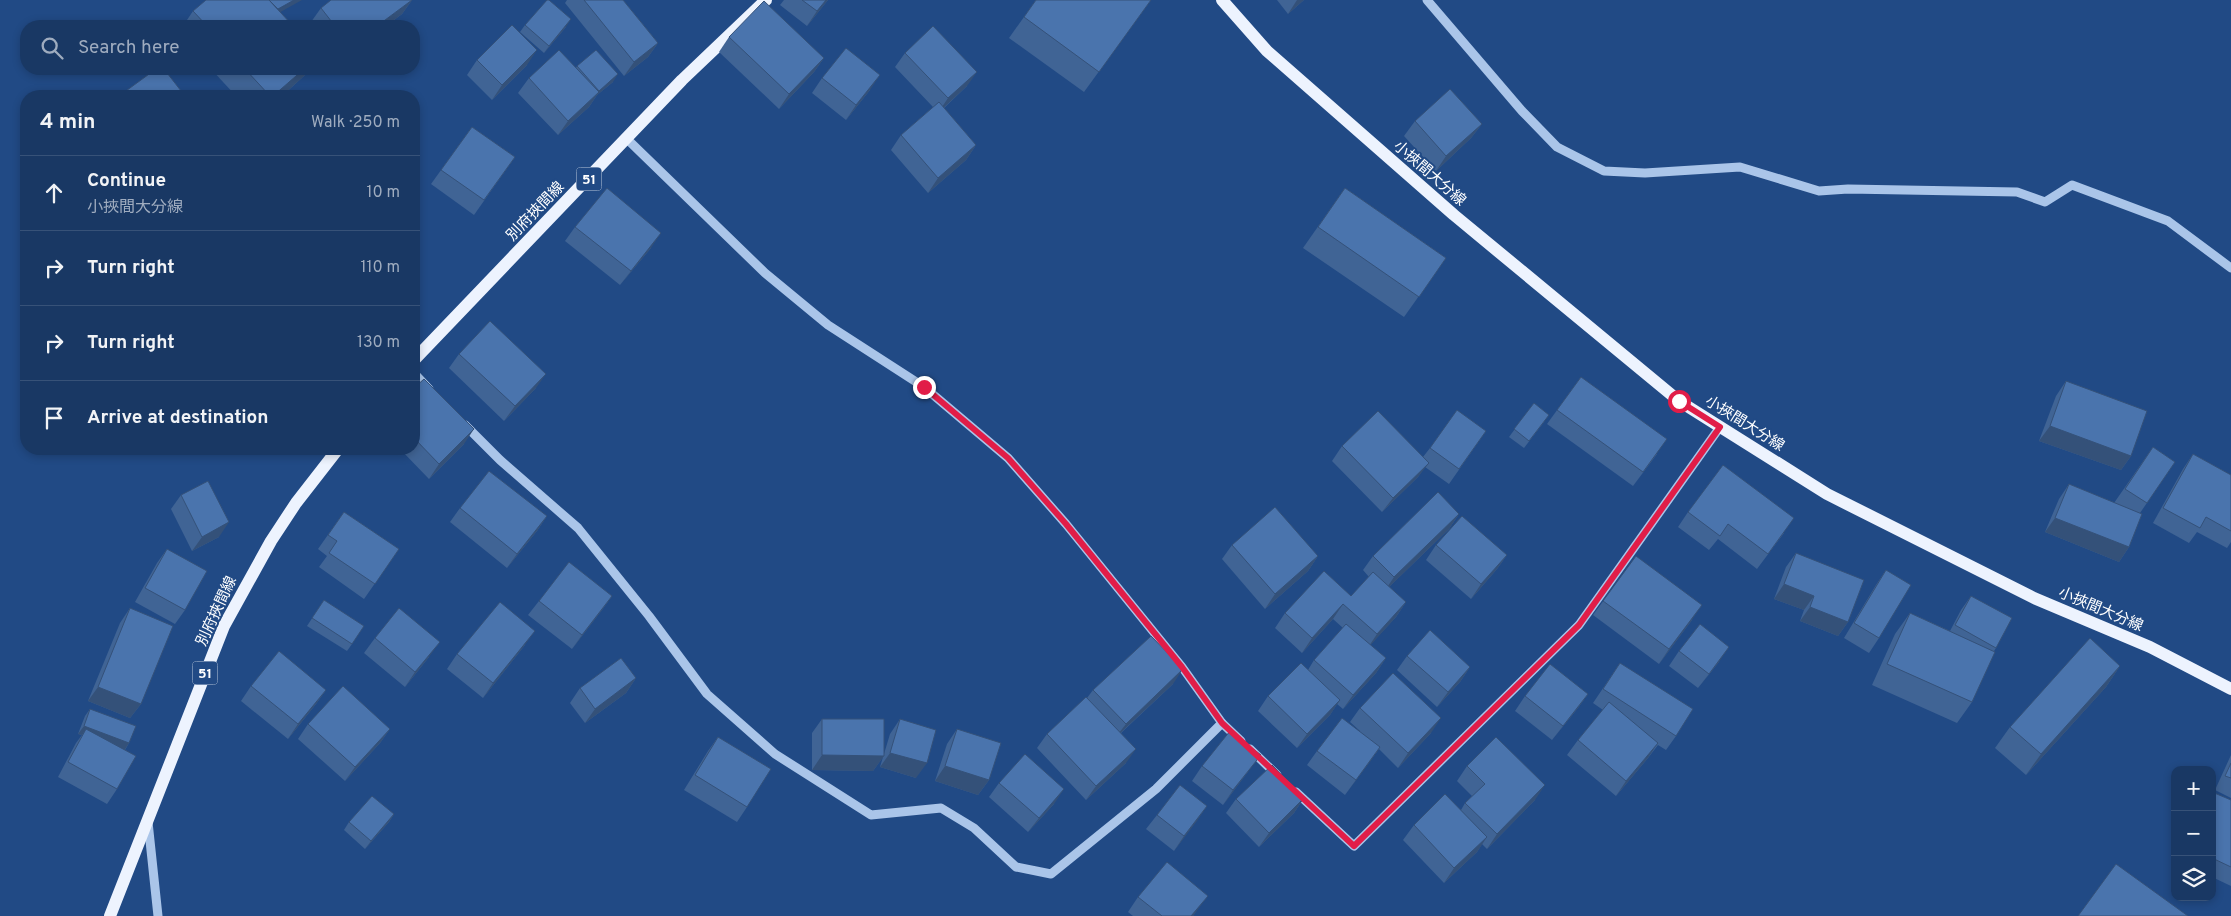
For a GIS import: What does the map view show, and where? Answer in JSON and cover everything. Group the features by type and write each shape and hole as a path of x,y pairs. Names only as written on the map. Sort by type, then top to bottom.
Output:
{"main road":[{"name":"別府挾間線","path":"420,354 682,80 766,0"},
{"name":"小挾間大分線","path":"1222,0 1267,51 1454,215 1679,401 1827,494 2034,598 2150,647 2231,689"},
{"name":"別府挾間線","path":"110,916 228,617 271,541 296,503 333,455"}],"street":[{"path":"1427,0 1556,148 1604,171 1645,173 1740,167 1819,191 1848,189 2017,192 2045,202 2072,185 2168,221 2231,268"},
{"path":"627,139 765,273 828,325 924,387 1008,458 1066,524 1182,667 1222,723 1354,846 1579,625 1720,427"},
{"path":"420,379 434,393"},
{"path":"460,420 500,460 578,528 649,616 706,694 775,754 870,815 941,808 974,828 1016,867 1051,874 1156,789 1222,723"},
{"path":"148,817 158,916"}],"building":[{"path":"206,0 269,0 287,20 201,20 193,11"},
{"path":"269,0 294,0 278,9"},
{"path":"331,0 412,0 385,20 330,20 321,8"},
{"path":"547,0 571,19 549,46 525,25"},
{"path":"584,0 623,0 658,43 634,62"},
{"path":"802,0 826,0 817,11"},
{"path":"1036,0 1151,0 1099,72 1024,17"},
{"path":"764,1 824,58 789,94 729,37"},
{"path":"512,25 537,50 502,85 477,60"},
{"path":"933,26 977,72 948,98 905,53"},
{"path":"846,48 880,75 856,105 822,78"},
{"path":"559,50 599,92 568,121 529,78"},
{"path":"596,50 618,74 599,91 577,66"},
{"path":"148,75 169,75 180,90 127,90"},
{"path":"251,75 297,75 280,90 264,90"},
{"path":"1450,89 1482,124 1446,156 1415,121"},
{"path":"939,102 976,145 938,178 901,135"},
{"path":"472,127 515,157 484,200 441,170"},
{"path":"607,188 661,233 631,271 575,227"},
{"path":"1345,188 1446,258 1419,297 1318,227"},
{"path":"490,321 546,374 515,406 459,354"},
{"path":"1581,377 1667,439 1643,472 1557,410"},
{"path":"424,379 474,429 439,464 420,444 420,383"},
{"path":"2066,381 2147,411 2131,456 2050,426"},
{"path":"1534,403 1549,415 1529,441 1514,429"},
{"path":"1457,410 1486,431 1459,469 1430,448"},
{"path":"1378,411 1429,463 1393,498 1342,446"},
{"path":"2153,447 2175,462 2147,503 2125,489"},
{"path":"2193,454 2231,475 2231,531 2206,517 2200,528 2163,508"},
{"path":"1723,465 1794,518 1768,554 1728,524 1720,536 1688,512"},
{"path":"489,471 547,516 517,554 460,508"},
{"path":"208,481 229,522 202,537 181,495"},
{"path":"2069,484 2142,514 2129,547 2055,518"},
{"path":"1438,492 1459,514 1394,577 1373,556"},
{"path":"1275,507 1318,556 1275,594 1232,545"},
{"path":"344,512 399,549 375,584 329,553 337,541 328,535"},
{"path":"1462,516 1507,555 1481,584 1436,545"},
{"path":"167,549 207,571 185,610 145,588"},
{"path":"1796,553 1864,580 1848,622 1810,607 1814,596 1784,584"},
{"path":"1636,556 1702,605 1669,649 1603,601"},
{"path":"569,562 612,596 582,635 539,601"},
{"path":"1886,570 1911,585 1879,638 1854,623"},
{"path":"1324,571 1351,596 1373,572 1406,602 1377,634 1343,604 1312,638 1285,613"},
{"path":"1971,596 2012,618 1996,648 1955,625"},
{"path":"324,600 364,626 352,644 312,618"},
{"path":"500,602 535,631 493,683 457,654"},
{"path":"130,608 173,626 141,704 98,687"},
{"path":"399,608 440,642 415,672 375,638"},
{"path":"1910,613 1995,652 1972,702 1887,664"},
{"path":"1346,624 1386,658 1353,695 1314,660"},
{"path":"1700,624 1729,647 1709,674 1679,651"},
{"path":"1430,630 1470,667 1448,692 1407,656"},
{"path":"1151,636 1183,669 1126,724 1093,690"},
{"path":"2090,638 2120,666 2041,754 2010,727"},
{"path":"279,651 326,690 298,724 251,686"},
{"path":"621,658 636,678 595,709 580,688"},
{"path":"1301,663 1340,700 1307,734 1268,696"},
{"path":"1620,663 1693,709 1676,736 1603,689"},
{"path":"1550,664 1588,694 1563,726 1525,696"},
{"path":"1393,673 1441,718 1408,753 1360,708"},
{"path":"343,686 390,729 355,767 308,724"},
{"path":"1086,697 1136,749 1096,786 1047,734"},
{"path":"1609,702 1658,743 1626,781 1578,740"},
{"path":"90,709 136,726 129,743 84,726"},
{"path":"1342,718 1380,747 1356,780 1317,751"},
{"path":"822,719 884,719 884,756 822,755"},
{"path":"900,719 936,730 927,763 890,753"},
{"path":"86,729 136,756 117,789 68,762"},
{"path":"957,729 1001,743 989,780 945,766"},
{"path":"1230,731 1261,755 1233,790 1202,766"},
{"path":"718,737 771,769 747,807 695,775"},
{"path":"1496,737 1545,785 1497,834 1465,803 1485,784 1467,766"},
{"path":"1025,754 1064,789 1039,818 999,783"},
{"path":"2231,763 2231,778 2225,776"},
{"path":"1272,765 1304,798 1269,833 1236,799"},
{"path":"1180,785 1207,806 1184,836 1157,815"},
{"path":"1445,794 1487,837 1454,868 1414,825"},
{"path":"2216,794 2231,800 2231,867 2216,860"},
{"path":"372,796 394,814 371,841 349,822"},
{"path":"1167,862 1208,896 1191,916 1162,916 1138,897"},
{"path":"2116,864 2188,916 2078,916"}],"route":[{"path":"924,387 1008,458 1066,524 1182,667 1222,723 1354,846 1579,625 1720,427 1679,401"}]}
